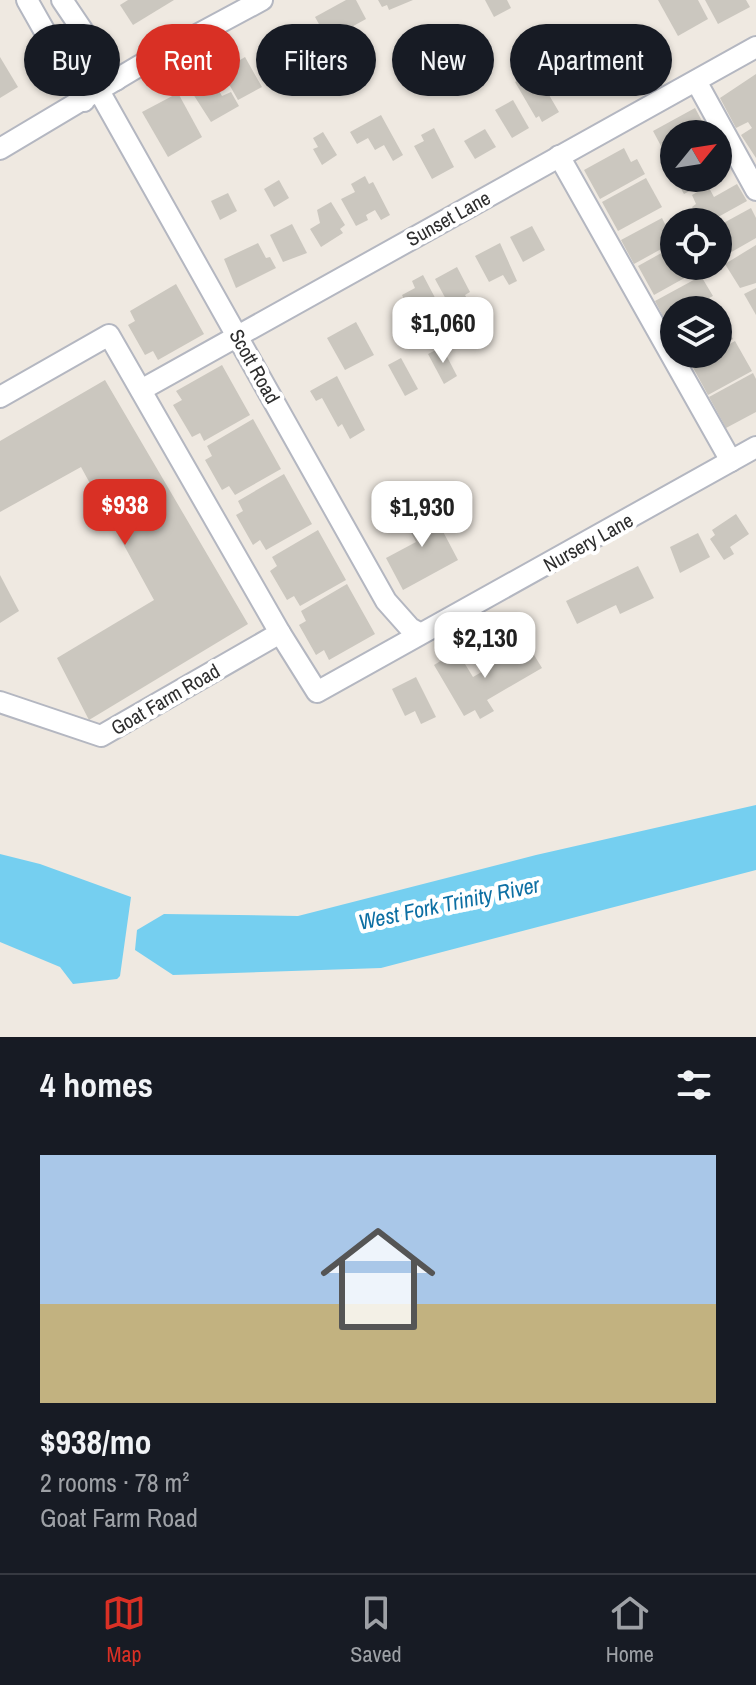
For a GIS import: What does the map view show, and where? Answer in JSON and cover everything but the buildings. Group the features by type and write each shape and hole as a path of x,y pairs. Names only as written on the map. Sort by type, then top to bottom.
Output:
{"street":[{"name":"Scott Road","path":"27,0 46,24"},
{"name":"Scott Road","path":"62,0 72,24"},
{"path":"120,80 262,0"},
{"name":"Sunset Lane","path":"141,390 756,47"},
{"path":"696,81 756,190"},
{"path":"0,149 91,96"},
{"name":"Scott Road","path":"103,96 386,601 410,628 419,633"},
{"path":"559,156 731,461"},
{"path":"0,397 109,335 317,692 419,633"},
{"name":"Nursery Lane","path":"419,633 426,633 756,447"},
{"name":"Goat Farm Road","path":"0,702 101,736 280,633"}],"water":[{"name":"West Fork Trinity River","path":"756,805 756,870 381,968 173,975 135,950 137,930 164,914 298,916 536,855"},
{"path":"0,854 40,864 131,897 120,976 117,979 73,984 60,967 0,942"}]}
